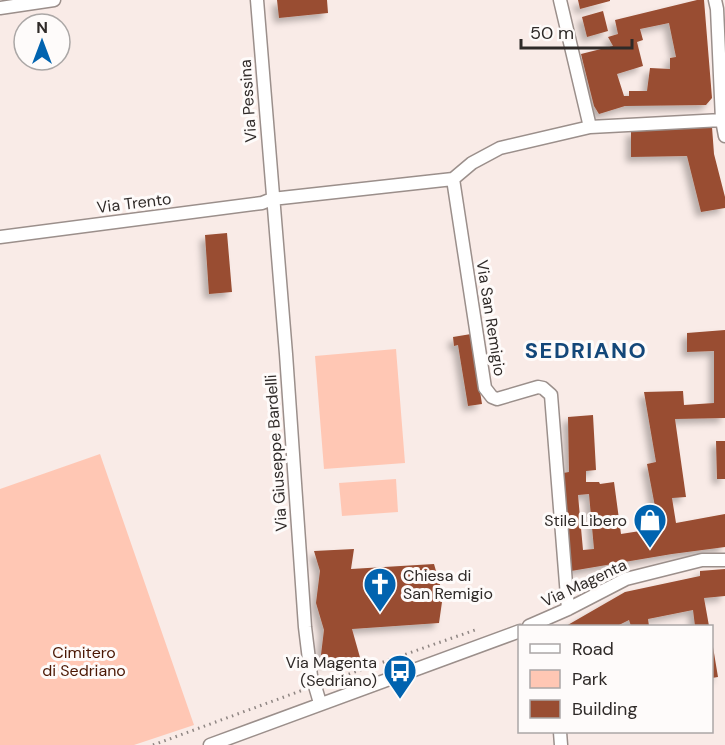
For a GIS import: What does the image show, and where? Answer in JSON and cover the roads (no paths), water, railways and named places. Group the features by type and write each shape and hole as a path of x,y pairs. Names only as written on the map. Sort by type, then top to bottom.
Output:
{"street":[{"path":"0,8 54,0"},
{"name":"Via Pessina","path":"257,0 272,200"},
{"path":"560,0 590,127"},
{"path":"715,0 722,45 722,120 725,136"},
{"path":"453,179 472,163 500,148 590,127 722,120"},
{"name":"Via Trento","path":"0,237 272,200 453,179"},
{"name":"Via San Remigio","path":"453,179 486,388 492,397 497,399 538,387 551,395 568,609"},
{"name":"Via Giuseppe Bardelli","path":"272,200 305,627 311,676 320,703"},
{"name":"Via Magenta","path":"551,622 568,609 626,579 702,560 725,560"},
{"path":"210,745 518,631"}],"place":[{"name":"Stile Libero","path":"650,549"},
{"name":"Chiesa di San Remigio","path":"380,613"},
{"name":"Via Magenta (Sedriano)","path":"400,700"}],"district":[{"name":"SEDRIANO","path":"586,350"}],"park label":[{"name":"Cimitero di Sedriano","path":"84,661"}]}
